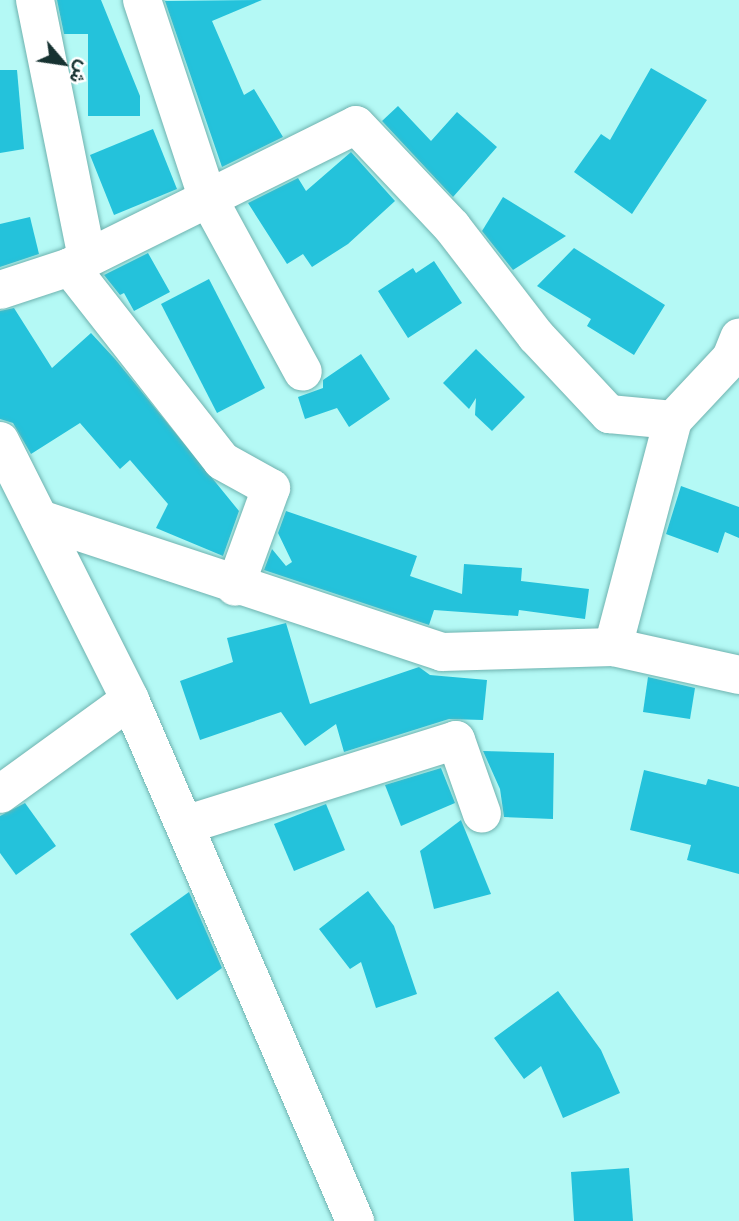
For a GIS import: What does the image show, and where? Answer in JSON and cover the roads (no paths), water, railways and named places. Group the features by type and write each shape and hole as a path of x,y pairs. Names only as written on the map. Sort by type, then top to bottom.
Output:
{"street":[{"path":"35,0 79,263 222,461 271,488 235,587"},
{"path":"142,0 207,196 303,372"},
{"path":"0,290 79,263 207,196 356,125 452,227 536,337 609,414 673,420"},
{"path":"613,647 673,420 731,358 739,338"},
{"path":"0,441 130,699 355,1221"},
{"path":"40,519 235,587 442,652 613,647 739,675"},
{"path":"0,794 130,699"},
{"path":"185,825 456,740 482,814"}]}
